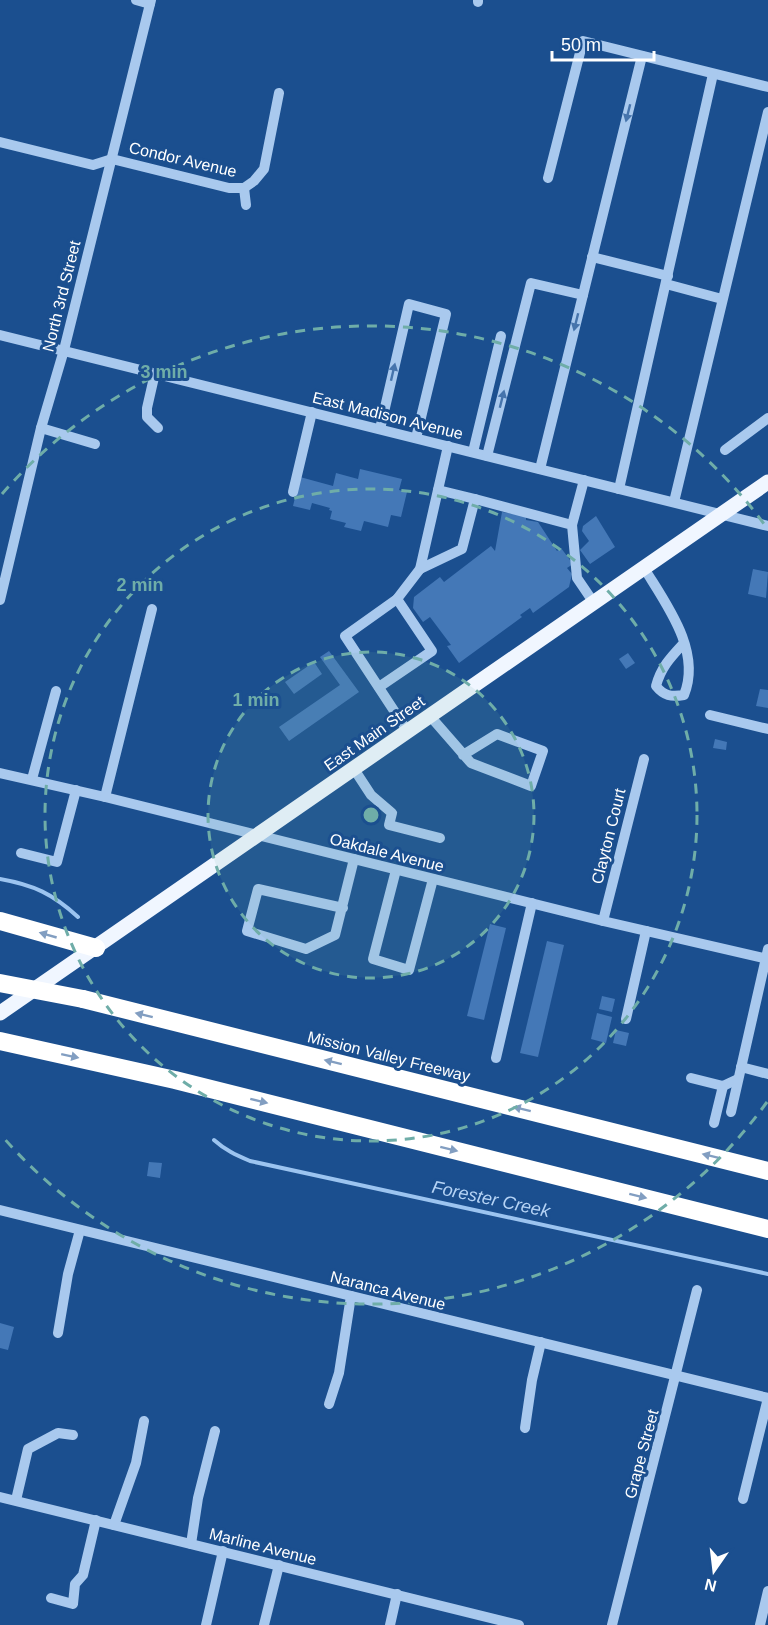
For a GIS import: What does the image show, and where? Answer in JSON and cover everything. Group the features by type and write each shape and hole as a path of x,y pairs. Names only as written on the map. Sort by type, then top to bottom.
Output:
{"highway":[{"path":"0,921 96,948"},
{"name":"Mission Valley Freeway","path":"0,983 83,999 768,1171"},
{"path":"6,1043 175,1080 768,1229"}],"main road":[{"name":"East Main Street","path":"0,1013 768,482"}],"street":[{"path":"136,0 151,2"},
{"name":"North 3rd Street","path":"0,600 41,428 64,350 151,2"},
{"path":"548,178 583,41 768,87"},
{"path":"540,469 642,56"},
{"path":"619,489 713,74"},
{"path":"246,205 249,185 264,169 279,93"},
{"path":"674,502 768,112"},
{"name":"Condor Avenue","path":"0,142 93,165 112,159 229,188 249,185"},
{"path":"592,257 722,299"},
{"path":"487,456 531,283 583,295"},
{"path":"380,429 409,304 446,314 416,438"},
{"name":"East Madison Avenue","path":"0,335 768,526"},
{"path":"473,452 501,336"},
{"path":"155,374 147,417 158,428"},
{"path":"293,492 312,412"},
{"path":"725,450 768,418"},
{"path":"41,428 95,444"},
{"path":"408,732 345,636 397,599 420,569 448,446"},
{"path":"584,480 572,525 577,578 594,603"},
{"path":"438,490 572,525"},
{"path":"420,569 462,549 475,499"},
{"path":"644,568 669,607 680,630 684,642 688,659 688,685 684,695 663,694 656,686 659,675 666,660 684,642"},
{"path":"379,687 432,651 397,599"},
{"path":"105,797 152,609"},
{"path":"32,779 56,691"},
{"path":"710,715 768,729"},
{"path":"430,716 463,755 471,763 531,786 543,751 497,734 463,755"},
{"name":"Clayton Court","path":"603,921 644,759"},
{"path":"354,769 372,795 392,813 389,825 440,838"},
{"name":"Oakdale Avenue","path":"0,773 32,779 603,921 767,955"},
{"path":"21,853 57,862 76,790"},
{"path":"343,908 258,889 247,931 306,949 335,935 343,908 354,859"},
{"path":"396,870 373,959 409,970 433,879"},
{"path":"496,1058 532,903"},
{"path":"626,1019 646,931"},
{"path":"731,1112 767,955"},
{"path":"741,1068 768,1074"},
{"path":"692,1078 723,1086 738,1079"},
{"path":"714,1123 723,1086"},
{"name":"Naranca Avenue","path":"0,1210 768,1398"},
{"path":"58,1333 68,1274 81,1230"},
{"name":"Grape Street","path":"612,1625 698,1290"},
{"path":"329,1404 339,1373 351,1296"},
{"path":"525,1428 532,1380 541,1342"},
{"path":"742,1499 768,1398"},
{"path":"114,1524 136,1463 144,1421"},
{"path":"191,1544 198,1498 215,1431"},
{"path":"16,1500 28,1449 58,1433 73,1435"},
{"name":"Marline Avenue","path":"0,1497 519,1625"},
{"path":"51,1598 73,1604 75,1584 83,1575 96,1520"},
{"path":"206,1625 223,1551"},
{"path":"264,1625 279,1565"},
{"path":"760,1625 768,1591"},
{"path":"390,1625 398,1594"}],"building":[{"path":"360,469 402,479 399,490 407,492 401,517 391,515 388,527 364,521 361,531 344,527 346,523 330,519 332,511 329,510 330,508 312,503 310,510 293,506 300,477 333,486 336,473 358,479"},
{"path":"502,512 526,516 526,520 538,522 557,551 561,548 573,564 567,568 572,574 569,587 533,613 530,608 520,615 522,617 459,663 447,646 451,645 430,617 423,622 413,608 414,597 440,577 444,582 491,546 495,551"},
{"path":"596,516 615,547 590,564 580,550 589,541 582,531 583,526"},
{"path":"753,569 768,572 766,598 748,594"},
{"path":"329,651 359,692 289,741 279,727 340,685 320,657"},
{"path":"628,653 635,663 626,669 619,659"},
{"path":"314,662 322,674 294,694 285,682"},
{"path":"760,689 768,690 768,708 756,706"},
{"path":"715,739 727,742 726,750 713,748"},
{"path":"490,924 506,928 484,1020 467,1016"},
{"path":"547,941 564,945 538,1057 520,1053"},
{"path":"602,996 615,999 612,1012 599,1009"},
{"path":"597,1013 612,1017 606,1043 591,1039"},
{"path":"616,1030 629,1033 626,1046 613,1043"},
{"path":"149,1162 162,1163 160,1178 147,1176"},
{"path":"0,1323 14,1327 8,1350 0,1348"}],"waterway":[{"name":"Forester Creek","path":"0,879 23,884 42,892 60,902 78,917"},
{"name":"Forester Creek","path":"214,1140 222,1147 250,1161 768,1274"}]}
